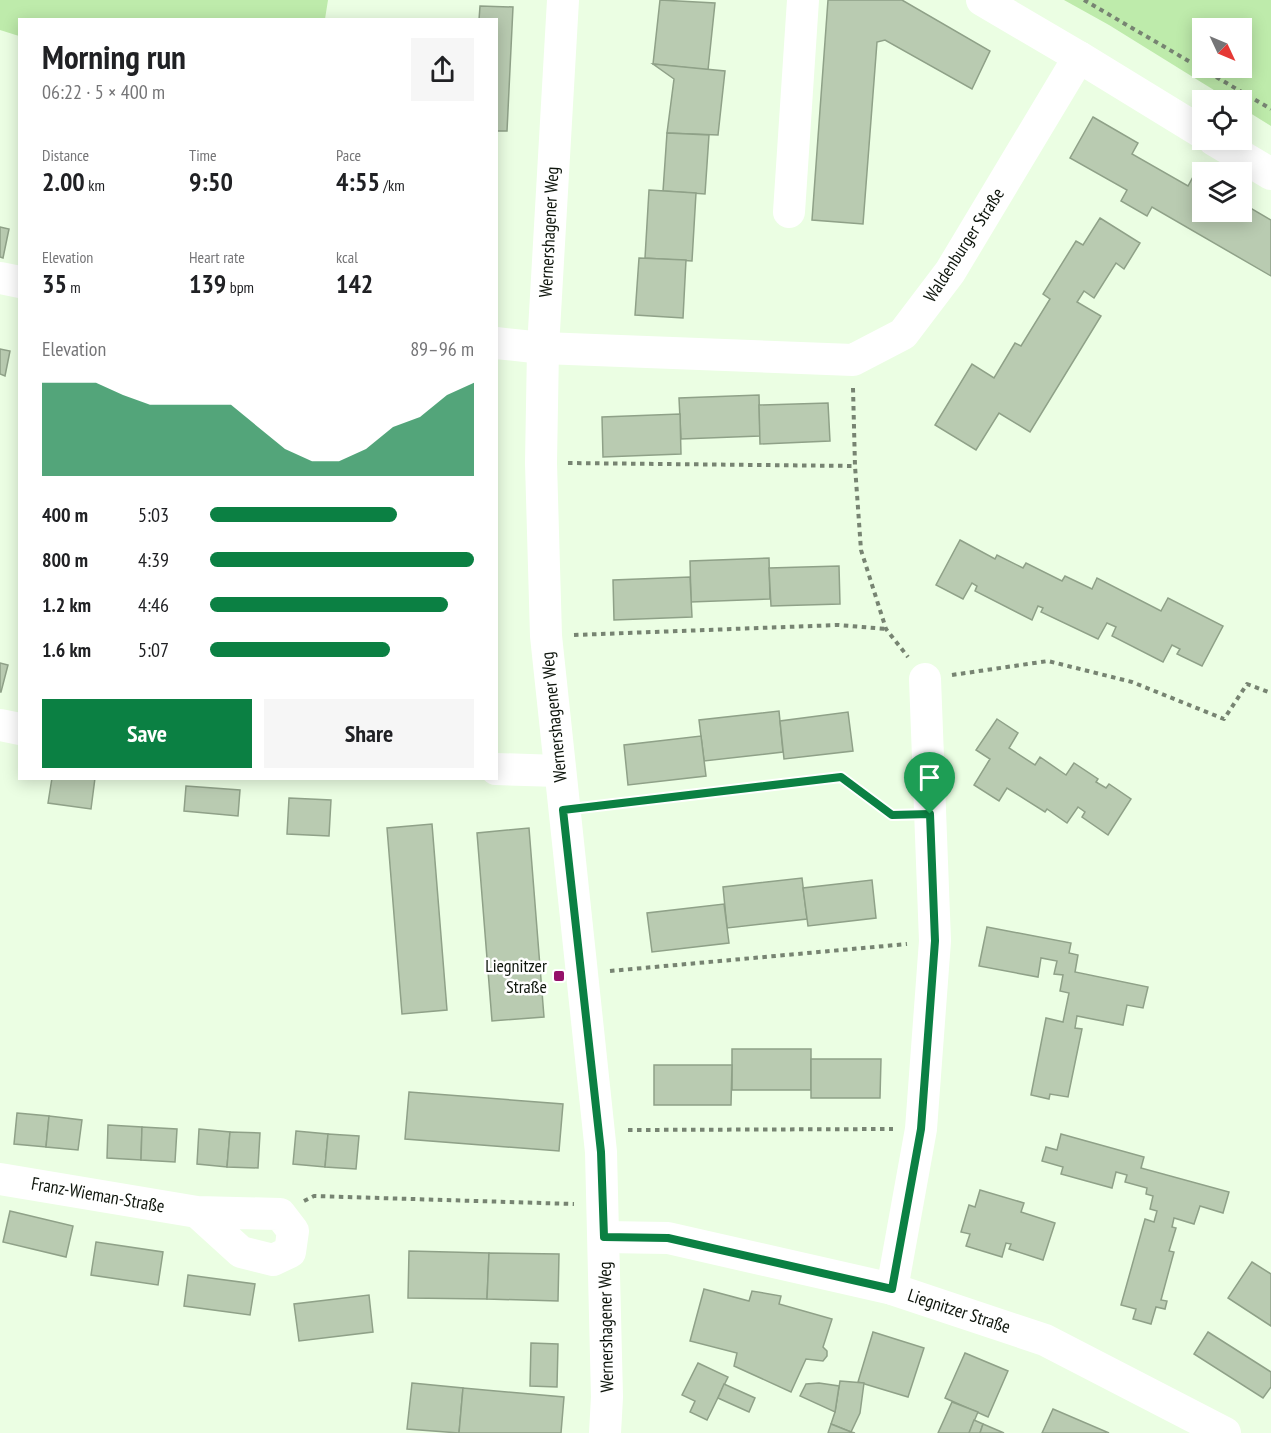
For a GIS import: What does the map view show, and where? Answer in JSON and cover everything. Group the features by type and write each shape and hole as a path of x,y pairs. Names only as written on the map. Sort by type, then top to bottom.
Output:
{"street":[{"name":"Wernershagener Weg","path":"562,0 543,348 541,463 546,636 598,1130 604,1237 608,1397 605,1433"},
{"path":"789,212 803,0"},
{"path":"982,0 1192,126"},
{"name":"Waldenburger Straße","path":"498,343 543,348 853,360 903,334 950,272 1079,57"},
{"path":"1231,150 1271,174"},
{"path":"0,278 18,282"},
{"path":"892,1289 921,1129 935,941 926,679"},
{"path":"0,725 18,729"},
{"path":"498,769 559,771"},
{"name":"Franz-Wieman-Straße","path":"0,1179 197,1212 280,1214"},
{"path":"197,1212 241,1252 273,1260 290,1251 293,1231 280,1214"},
{"name":"Liegnitzer Straße","path":"604,1237 668,1238 892,1289 1045,1340 1190,1424 1225,1433"}],"path":[{"path":"1084,0 1271,109"},
{"path":"853,360 855,466 861,550 886,629 926,679 1048,661 1132,682 1224,719 1247,684 1271,693"},
{"path":"541,463 855,466"},
{"path":"546,636 838,625 886,629"},
{"path":"563,810 841,777 892,815 930,814"},
{"path":"581,974 935,941"},
{"path":"598,1130 921,1129"},
{"path":"280,1214 314,1196 602,1204"}],"green space":[{"path":"0,0 328,0 325,18 18,18 18,36 0,30"},
{"path":"1064,0 1271,0 1271,126 1252,114 1252,90 1214,90 1195,78 1252,78 1252,18 1192,18 1192,76"}],"building":[{"path":"660,0 715,3 708,70 653,64"},
{"path":"828,0 902,0 990,51 972,89 885,40 877,42 863,224 812,220"},
{"path":"480,6 513,7 507,131 498,131 498,18 479,18"},
{"path":"653,64 725,71 718,135 667,133 674,79"},
{"path":"1093,117 1138,143 1132,154 1188,186 1192,179 1192,222 1252,222 1252,209 1271,220 1271,276 1152,207 1147,216 1121,201 1127,190 1070,158"},
{"path":"667,133 709,135 705,194 663,191"},
{"path":"649,190 696,193 692,261 645,258"},
{"path":"1100,218 1140,243 1124,269 1116,263 1094,298 1084,291 1077,302 1101,316 1030,432 999,413 976,450 935,425 972,364 994,378 1015,343 1021,346 1050,299 1043,294 1076,241 1083,245"},
{"path":"0,227 9,229 3,258 0,257"},
{"path":"639,258 686,260 683,318 635,315"},
{"path":"0,349 10,351 5,376 0,374"},
{"path":"759,395 760,436 681,439 679,398"},
{"path":"828,403 830,441 760,444 759,405"},
{"path":"680,414 681,454 603,457 602,417"},
{"path":"960,540 995,559 997,555 1023,568 1026,563 1062,581 1065,576 1092,589 1097,578 1161,611 1168,598 1223,626 1202,666 1177,654 1180,649 1172,645 1163,662 1112,636 1116,627 1107,623 1098,639 1041,612 1043,608 1038,606 1032,620 975,591 977,586 972,583 963,599 936,585"},
{"path":"769,558 770,599 691,602 690,561"},
{"path":"839,566 840,604 771,606 769,568"},
{"path":"690,577 692,617 614,620 613,580"},
{"path":"0,663 8,665 1,692 0,692"},
{"path":"779,711 783,752 704,761 699,720"},
{"path":"848,712 853,751 784,759 780,721"},
{"path":"997,719 1018,733 1009,748 1035,765 1040,757 1066,775 1074,763 1098,779 1096,782 1106,788 1109,784 1131,799 1108,835 1082,817 1085,812 1078,807 1067,823 1047,809 1045,812 1007,788 999,801 974,785 990,759 976,750"},
{"path":"701,736 706,776 628,785 624,745"},
{"path":"52,780 95,780 91,809 48,803"},
{"path":"186,786 240,790 238,816 184,811"},
{"path":"289,798 331,800 329,836 287,834"},
{"path":"432,824 447,1010 402,1014 387,828"},
{"path":"529,828 544,1017 492,1021 477,833"},
{"path":"802,878 807,919 727,928 723,887"},
{"path":"872,880 876,918 808,926 803,888"},
{"path":"724,904 729,943 652,952 647,913"},
{"path":"987,927 1071,943 1069,953 1078,955 1075,972 1148,987 1143,1008 1127,1005 1123,1025 1077,1016 1075,1028 1082,1029 1068,1097 1050,1094 1049,1099 1031,1095 1046,1018 1063,1022 1069,993 1060,991 1063,975 1054,974 1057,961 1041,958 1038,977 979,966"},
{"path":"732,1049 811,1049 811,1090 732,1090"},
{"path":"811,1059 881,1059 880,1098 811,1098"},
{"path":"654,1065 732,1065 731,1105 654,1105"},
{"path":"409,1092 563,1104 559,1151 405,1139"},
{"path":"17,1113 49,1116 46,1147 14,1144"},
{"path":"49,1116 82,1120 78,1150 46,1147"},
{"path":"108,1125 142,1127 141,1160 107,1158"},
{"path":"142,1127 177,1129 175,1162 141,1160"},
{"path":"199,1129 230,1132 227,1167 197,1164"},
{"path":"296,1131 328,1134 325,1167 293,1164"},
{"path":"230,1132 260,1133 258,1168 227,1167"},
{"path":"328,1134 359,1136 356,1169 325,1167"},
{"path":"1061,1134 1144,1157 1141,1168 1229,1192 1223,1213 1200,1206 1194,1224 1174,1218 1172,1227 1176,1228 1169,1251 1174,1252 1161,1300 1167,1301 1165,1309 1156,1307 1151,1324 1133,1319 1136,1309 1121,1305 1145,1219 1154,1222 1157,1211 1150,1209 1153,1196 1146,1194 1147,1188 1125,1182 1127,1175 1116,1172 1112,1188 1061,1174 1063,1167 1042,1161 1046,1147 1057,1150"},
{"path":"980,1190 1024,1203 1021,1212 1055,1223 1043,1260 1009,1249 1011,1244 1006,1243 1002,1257 966,1246 970,1234 961,1232 969,1205 975,1207"},
{"path":"10,1211 73,1226 66,1257 3,1242"},
{"path":"96,1242 163,1252 158,1285 91,1275"},
{"path":"409,1251 489,1253 487,1299 408,1298"},
{"path":"489,1253 559,1254 558,1301 487,1299"},
{"path":"1252,1262 1271,1274 1271,1326 1228,1298"},
{"path":"188,1275 255,1284 250,1315 184,1306"},
{"path":"704,1289 749,1301 752,1291 781,1296 779,1304 832,1319 823,1347 827,1351 827,1356 823,1361 806,1359 791,1392 734,1366 737,1353 690,1341"},
{"path":"369,1295 373,1332 299,1341 294,1304"},
{"path":"873,1332 924,1348 908,1397 858,1382"},
{"path":"1208,1332 1271,1372 1271,1387 1263,1398 1194,1354"},
{"path":"531,1343 558,1344 557,1387 530,1386"},
{"path":"965,1353 1008,1371 988,1417 945,1398"},
{"path":"698,1363 728,1377 707,1420 690,1412 695,1401 682,1395"},
{"path":"840,1381 864,1383 860,1413 851,1432 831,1424"},
{"path":"412,1383 463,1388 459,1433 407,1429"},
{"path":"724,1384 755,1398 749,1412 718,1398"},
{"path":"806,1384 839,1386 835,1412 800,1396"},
{"path":"463,1388 564,1397 561,1433 459,1433"},
{"path":"952,1402 978,1412 969,1433 938,1433"},
{"path":"1053,1409 1109,1433 1042,1433"},
{"path":"974,1420 983,1424 980,1433 969,1433"},
{"path":"831,1424 851,1432 855,1433 828,1433"},
{"path":"983,1424 1004,1433 980,1433"}],"place":[{"name":"Liegnitzer Straße","path":"559,976"}],"route":[{"path":"841,777 892,815 930,814 935,941 921,1129 892,1289 668,1238 604,1237 601,1152 563,810 841,777"}]}
